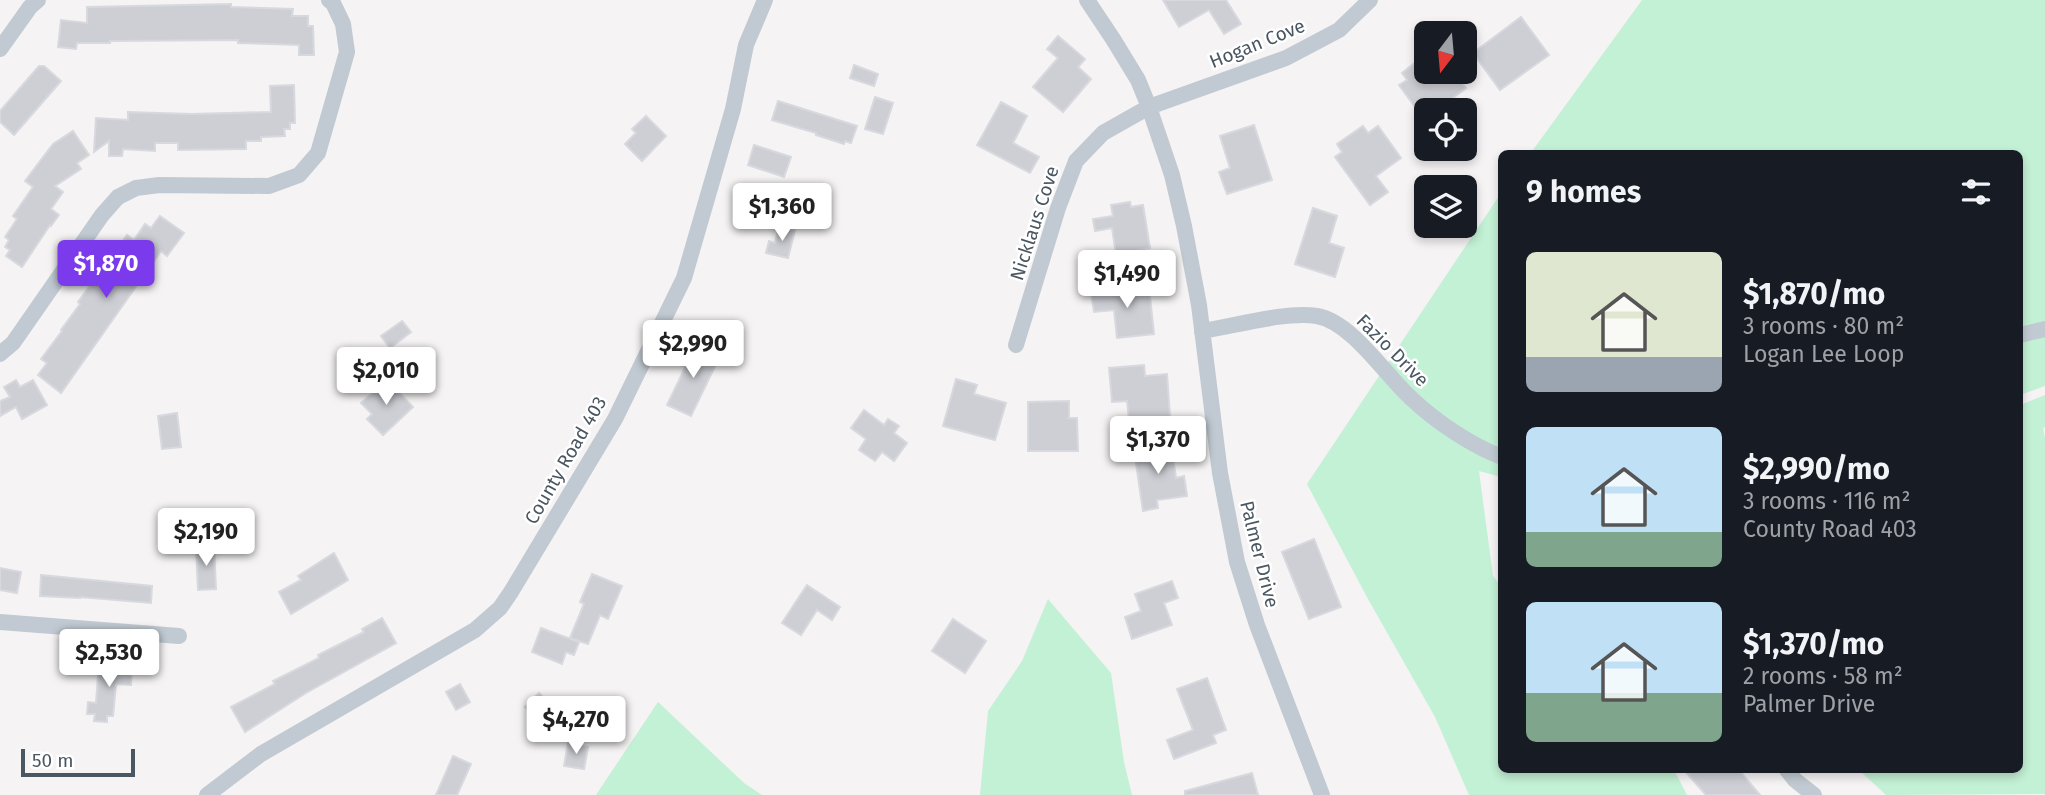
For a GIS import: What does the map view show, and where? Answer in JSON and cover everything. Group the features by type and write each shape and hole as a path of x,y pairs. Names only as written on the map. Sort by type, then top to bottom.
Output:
{"street":[{"path":"0,49 38,0"},
{"path":"0,354 13,342 102,215 118,197 136,188 159,185 269,186 299,175 318,153 347,52 344,24 330,0"},
{"name":"County Road 403","path":"208,795 261,754 475,630 500,608 511,593 615,419 684,278 733,109 746,45 765,0"},
{"name":"Palmer Drive","path":"1087,0 1138,80 1179,202 1199,304 1220,473 1237,562 1257,625 1322,795"},
{"name":"Hogan Cove","path":"1149,107 1286,58 1339,30 1370,0"},
{"name":"Nicklaus Cove","path":"1016,345 1058,208 1076,161 1103,133 1149,107"},
{"name":"Fazio Drive","path":"1202,331 1296,314 1334,321 1347,331 1412,400 1487,452 1498,456"},
{"path":"2023,334 2045,329"},
{"path":"0,622 179,636"},
{"path":"1790,773 1814,795"}],"green space":[{"path":"1642,0 2045,0 2045,386 2023,394 2023,150 1533,150"},
{"path":"1498,198 1498,476 1479,471 1493,576 1498,582 1498,773 1676,773 1687,795 1469,795 1435,717 1307,484 1471,238 1477,238 1477,229"},
{"path":"2045,395 2045,794 1886,795 1862,773 2023,773 2023,404"},
{"path":"1048,599 1111,673 1124,762 1132,795 980,795 988,711 1022,661"},
{"path":"658,702 744,783 762,795 596,795"}],"building":[{"path":"1163,0 1226,0 1241,24 1224,34 1209,10 1179,27"},
{"path":"231,4 231,7 293,9 292,16 308,16 308,26 313,26 314,55 299,55 299,45 238,43 238,40 110,41 77,43 76,49 58,47 61,20 87,23 87,7"},
{"path":"1521,17 1549,55 1500,90 1477,58 1477,50"},
{"path":"1058,36 1085,59 1078,67 1091,79 1063,112 1033,87 1058,58 1047,49"},
{"path":"1414,64 1414,84 1463,84 1466,88 1453,98 1414,98 1414,106 1399,85 1407,80 1402,73"},
{"path":"854,65 878,74 874,86 850,78"},
{"path":"39,66 44,66 61,81 14,135 0,122 0,111"},
{"path":"294,85 295,123 290,123 290,129 284,129 285,136 246,141 246,149 178,150 178,143 155,143 155,151 123,149 122,156 109,156 109,141 94,152 96,118 128,120 128,112 271,112 270,86"},
{"path":"875,97 893,103 883,134 865,129"},
{"path":"778,101 857,126 851,143 845,141 844,144 772,120"},
{"path":"1001,102 1027,116 1013,143 1039,157 1030,173 977,145"},
{"path":"646,116 666,136 642,161 625,144 636,133 632,129"},
{"path":"1254,125 1272,180 1227,194 1219,172 1230,168 1220,136"},
{"path":"1363,126 1368,133 1378,126 1401,158 1376,176 1388,192 1370,205 1335,157 1342,152 1337,144"},
{"path":"73,131 89,155 77,163 81,169 55,186 63,192 51,209 59,215 22,267 6,256 10,250 5,247 9,240 5,237 17,219 13,216 33,187 25,181 53,144"},
{"path":"754,145 791,157 784,177 748,165"},
{"path":"1130,202 1131,207 1143,205 1150,248 1116,254 1112,228 1095,231 1093,219 1113,216 1111,205"},
{"path":"1313,208 1337,216 1329,243 1344,248 1335,277 1295,264"},
{"path":"160,216 184,233 167,256 161,251 61,393 38,375 47,363 41,359 127,235 134,240 145,224 151,228"},
{"path":"779,226 795,230 788,258 766,253 769,241 775,243"},
{"path":"1149,287 1154,334 1117,338 1114,310 1094,312 1091,293"},
{"path":"402,321 411,332 390,348 381,336"},
{"path":"696,345 720,356 691,416 667,405"},
{"path":"1144,365 1145,376 1167,374 1170,417 1129,420 1127,401 1112,402 1109,368"},
{"path":"956,379 977,385 974,394 1006,403 995,440 943,426"},
{"path":"16,380 20,387 33,380 47,405 22,419 16,407 0,416 0,401 10,397 4,387"},
{"path":"387,380 413,407 383,435 367,419 372,414 361,403"},
{"path":"1069,401 1069,418 1077,418 1078,451 1028,451 1028,402"},
{"path":"864,410 884,425 888,419 899,426 894,433 907,443 894,461 882,452 875,461 859,450 866,439 851,428"},
{"path":"177,413 181,447 162,449 158,416"},
{"path":"1171,444 1176,478 1184,476 1187,496 1157,500 1158,508 1143,511 1134,450"},
{"path":"1314,539 1341,607 1309,619 1282,552"},
{"path":"214,546 216,589 198,590 196,547"},
{"path":"334,553 348,580 291,614 279,592 301,580 298,576"},
{"path":"0,568 21,572 17,593 0,590"},
{"path":"592,574 622,586 608,619 600,615 588,644 570,638 584,604 580,602"},
{"path":"41,575 152,586 151,603 40,596"},
{"path":"1172,581 1178,598 1164,603 1172,625 1132,639 1125,617 1141,611 1135,594"},
{"path":"807,585 840,607 832,620 817,610 801,635 782,623"},
{"path":"382,618 396,643 306,693 245,732 231,707 275,684 273,681 319,658 318,655 364,632 362,629"},
{"path":"953,619 986,641 965,673 932,651"},
{"path":"541,628 579,642 574,655 566,652 562,664 532,652"},
{"path":"99,662 132,664 131,685 116,684 113,716 107,716 107,722 94,721 95,714 87,714 88,702 96,703"},
{"path":"1207,678 1226,730 1213,735 1216,743 1174,759 1167,740 1193,730 1177,689"},
{"path":"460,684 470,702 456,710 446,692"},
{"path":"539,693 558,713 544,727 525,707"},
{"path":"568,743 588,747 584,769 564,766"},
{"path":"453,756 471,764 457,795 436,795"},
{"path":"1252,773 1258,795 1185,795 1185,791"},
{"path":"1687,773 1742,773 1760,795 1706,795"}]}
